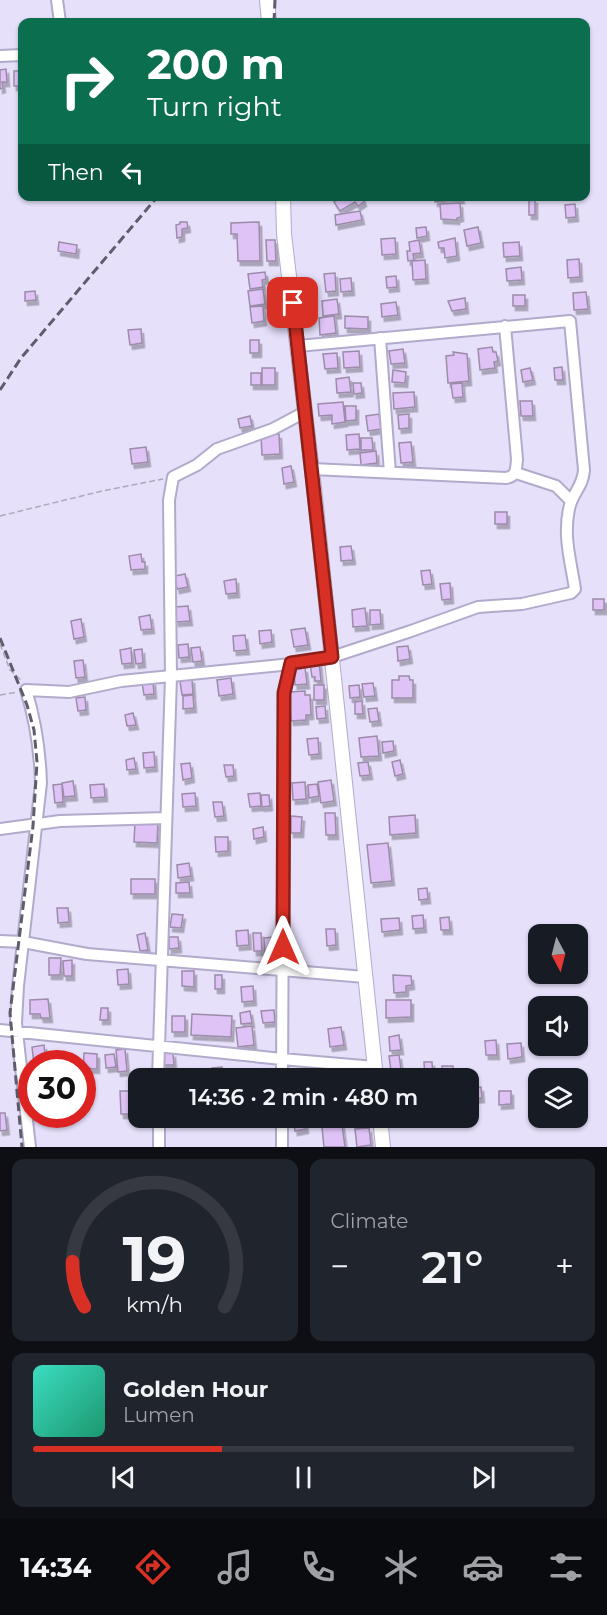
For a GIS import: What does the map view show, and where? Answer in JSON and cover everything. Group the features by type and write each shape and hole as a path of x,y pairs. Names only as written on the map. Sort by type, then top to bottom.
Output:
{"main road":[{"path":"267,0 269,18"},
{"path":"283,201 284,234 312,469 374,1068"},
{"path":"381,1128 383,1147"}],"street":[{"path":"57,0 59,18"},
{"path":"0,56 18,55"},
{"path":"30,1147 16,1032 18,986 41,783 40,751 35,717 26,690 69,692 121,681 332,657 411,632 478,607 522,604 571,593 575,589 566,545 571,501 584,481 584,470 570,321 298,346"},
{"path":"312,469 512,477 516,473 517,459 505,326"},
{"path":"380,338 390,473"},
{"path":"158,1068 164,961 171,677 169,500 173,477 196,465 217,449 273,429 305,412"},
{"path":"516,473 556,486 571,501"},
{"path":"282,1068 284,693 291,663"},
{"path":"0,829 60,820 166,818"},
{"path":"0,941 23,942 87,954 365,977"},
{"path":"0,1030 282,1059 342,1068"},
{"path":"159,1128 159,1147"},
{"path":"282,1128 282,1147"}],"path":[{"path":"0,516 92,493 173,477"},
{"path":"0,644 10,670 22,681 26,690 0,695"}],"building":[{"path":"6,69 7,82 2,82 3,88 0,89 0,70"},
{"path":"14,71 18,71 18,86 14,86"},
{"path":"364,201 364,202 358,206 355,202 340,211 334,202"},
{"path":"529,201 535,201 535,215 529,215"},
{"path":"460,203 461,217 457,220 441,219 440,204"},
{"path":"575,204 576,217 566,218 565,205"},
{"path":"360,211 362,220 336,225 335,215"},
{"path":"180,222 187,222 188,228 182,229 182,237 177,238 176,225"},
{"path":"259,222 260,261 238,261 237,234 231,234 231,223"},
{"path":"426,227 427,236 417,238 416,228"},
{"path":"478,227 481,243 467,246 464,230"},
{"path":"395,238 396,254 382,255 381,239"},
{"path":"455,238 457,256 445,258 444,248 439,248 438,242"},
{"path":"266,240 275,240 276,261 267,261"},
{"path":"419,240 421,253 413,254 414,260 408,261 409,242"},
{"path":"59,242 77,245 76,254 58,251"},
{"path":"519,242 520,256 504,257 503,243"},
{"path":"579,259 580,277 568,278 567,260"},
{"path":"425,260 426,279 413,280 412,261"},
{"path":"521,267 522,280 507,281 506,269"},
{"path":"265,272 266,279 262,280 263,287 250,289 248,274"},
{"path":"335,273 336,291 326,292 324,274"},
{"path":"396,276 397,287 387,288 386,277"},
{"path":"351,278 352,291 341,292 340,279"},
{"path":"263,289 265,304 250,306 248,291"},
{"path":"35,291 36,300 25,301 25,292"},
{"path":"586,292 588,309 574,310 573,293"},
{"path":"513,295 525,295 525,306 513,306"},
{"path":"465,298 466,309 452,311 448,301"},
{"path":"337,299 339,314 323,316 322,301"},
{"path":"396,302 398,315 382,317 381,304"},
{"path":"263,306 264,321 252,323 250,307"},
{"path":"334,316 336,333 320,335 319,318"},
{"path":"345,316 368,317 368,329 345,328"},
{"path":"141,329 142,343 130,345 128,330"},
{"path":"250,340 259,340 259,353 250,353"},
{"path":"492,347 498,361 494,362 495,368 480,370 478,349"},
{"path":"403,349 405,363 391,364 389,351"},
{"path":"359,351 360,367 344,368 343,352"},
{"path":"453,352 467,354 469,381 448,383 446,356 454,355"},
{"path":"337,353 338,368 325,369 323,354"},
{"path":"562,367 563,380 555,380 554,368"},
{"path":"262,368 275,368 275,385 262,385"},
{"path":"530,368 533,380 523,382 521,370"},
{"path":"393,370 406,372 405,383 392,382"},
{"path":"251,373 261,373 261,385 251,385"},
{"path":"349,377 351,392 337,393 336,379"},
{"path":"353,383 361,383 362,393 354,394"},
{"path":"462,383 463,397 453,398 451,384"},
{"path":"414,392 415,407 394,409 393,393"},
{"path":"520,401 532,401 533,416 521,416"},
{"path":"343,402 345,422 332,424 332,415 319,416 318,404"},
{"path":"345,406 356,406 356,420 346,421"},
{"path":"379,414 381,429 368,431 366,416"},
{"path":"409,414 409,428 399,429 398,415"},
{"path":"250,416 252,426 240,428 238,419"},
{"path":"279,434 280,454 262,455 261,435"},
{"path":"359,434 360,449 347,450 346,435"},
{"path":"361,438 372,438 373,450 361,450"},
{"path":"411,442 413,462 401,463 399,443"},
{"path":"146,447 148,462 132,464 130,449"},
{"path":"376,451 377,463 361,465 360,453"},
{"path":"291,466 294,482 284,484 282,468"},
{"path":"495,512 507,512 507,524 495,524"},
{"path":"351,546 353,560 341,561 340,547"},
{"path":"141,554 142,562 145,562 145,569 131,570 129,556"},
{"path":"430,570 432,584 423,585 421,571"},
{"path":"185,574 188,587 177,589 175,576"},
{"path":"236,579 237,593 226,594 224,581"},
{"path":"450,583 451,599 442,600 440,584"},
{"path":"593,599 604,599 604,610 593,610"},
{"path":"188,606 190,621 176,622 175,607"},
{"path":"365,608 367,626 353,627 352,610"},
{"path":"370,610 380,610 381,624 370,625"},
{"path":"150,615 152,629 141,630 139,617"},
{"path":"81,619 84,637 74,639 71,621"},
{"path":"305,628 308,645 294,647 291,630"},
{"path":"271,630 272,642 260,644 259,631"},
{"path":"245,635 247,650 234,651 233,636"},
{"path":"188,644 189,657 179,658 178,645"},
{"path":"408,646 410,659 398,661 397,647"},
{"path":"200,647 202,661 193,662 191,648"},
{"path":"131,648 132,663 122,664 120,650"},
{"path":"142,649 143,663 136,664 134,650"},
{"path":"83,660 85,677 76,678 74,661"},
{"path":"319,662 321,681 315,681 315,677 312,677 310,663"},
{"path":"305,668 307,684 295,685 294,669"},
{"path":"399,676 409,676 410,680 413,680 413,698 392,698 392,680 399,680"},
{"path":"231,678 233,694 219,696 217,680"},
{"path":"192,679 193,694 182,695 180,681"},
{"path":"153,681 154,694 144,695 142,682"},
{"path":"373,683 375,696 364,697 362,684"},
{"path":"314,685 324,685 324,700 314,700"},
{"path":"359,685 360,697 350,698 349,686"},
{"path":"305,691 305,695 310,695 311,715 306,715 306,720 291,721 289,692"},
{"path":"193,695 194,708 183,709 183,696"},
{"path":"85,697 86,710 78,711 76,698"},
{"path":"362,701 363,714 355,714 355,702"},
{"path":"325,706 326,718 317,719 316,707"},
{"path":"377,708 379,721 370,722 368,709"},
{"path":"133,713 136,725 127,726 125,715"},
{"path":"377,736 379,756 361,757 359,738"},
{"path":"318,738 319,754 309,755 307,739"},
{"path":"393,741 394,751 383,753 382,742"},
{"path":"154,752 155,767 144,768 143,753"},
{"path":"134,758 136,769 127,770 126,760"},
{"path":"400,760 403,774 395,776 392,762"},
{"path":"368,762 370,775 360,776 358,763"},
{"path":"190,763 192,778 183,780 181,764"},
{"path":"224,765 233,765 234,776 226,777"},
{"path":"331,780 334,801 321,803 318,782"},
{"path":"73,781 75,796 64,797 62,783"},
{"path":"305,782 306,799 293,800 292,783"},
{"path":"62,784 63,802 55,803 53,785"},
{"path":"104,784 105,797 91,798 90,785"},
{"path":"317,784 319,796 309,798 308,785"},
{"path":"195,793 196,806 183,807 182,794"},
{"path":"260,793 261,806 250,807 248,794"},
{"path":"261,795 269,795 270,806 262,807"},
{"path":"213,802 222,802 224,816 215,817"},
{"path":"325,813 335,813 336,835 326,835"},
{"path":"415,815 416,833 390,835 389,817"},
{"path":"291,816 302,817 301,833 291,833"},
{"path":"135,823 158,823 157,843 134,842"},
{"path":"263,827 264,837 254,839 253,829"},
{"path":"215,837 228,837 228,851 216,852"},
{"path":"388,843 392,881 371,883 367,845"},
{"path":"189,863 191,876 178,878 177,865"},
{"path":"131,879 155,879 155,894 131,894"},
{"path":"189,882 190,893 176,893 176,883"},
{"path":"427,888 428,899 419,900 418,889"},
{"path":"57,908 68,908 69,922 58,923"},
{"path":"172,914 183,915 181,928 170,927"},
{"path":"423,915 424,928 413,929 412,916"},
{"path":"449,917 450,930 441,930 440,918"},
{"path":"399,918 400,930 382,932 381,919"},
{"path":"326,929 335,929 336,945 327,946"},
{"path":"248,930 249,945 237,946 236,931"},
{"path":"145,933 148,950 140,951 137,935"},
{"path":"253,933 261,933 262,951 254,951"},
{"path":"169,937 178,937 179,948 169,949"},
{"path":"274,937 275,954 265,955 264,938"},
{"path":"49,958 61,958 60,975 49,975"},
{"path":"72,960 72,976 64,976 63,961"},
{"path":"128,969 129,984 118,985 117,970"},
{"path":"182,971 194,971 194,987 182,986"},
{"path":"215,975 222,975 222,989 215,989"},
{"path":"393,975 411,976 412,985 406,986 406,992 394,993"},
{"path":"253,986 254,1001 242,1002 241,987"},
{"path":"48,999 50,1018 41,1018 40,1014 30,1014 30,1000"},
{"path":"386,1000 411,1000 411,1017 386,1018"},
{"path":"101,1008 108,1008 108,1020 100,1020"},
{"path":"274,1010 275,1022 263,1023 261,1011"},
{"path":"250,1011 252,1023 241,1024 240,1013"},
{"path":"192,1014 232,1016 231,1037 191,1035"},
{"path":"172,1016 185,1016 185,1032 172,1032"},
{"path":"252,1026 254,1045 238,1047 236,1028"},
{"path":"341,1027 344,1045 330,1047 328,1029"},
{"path":"399,1035 401,1050 390,1051 389,1037"},
{"path":"496,1040 497,1055 486,1055 485,1041"},
{"path":"521,1043 522,1057 508,1059 507,1044"},
{"path":"44,1045 45,1050 32,1050 32,1047"},
{"path":"125,1049 127,1071 118,1072 116,1050"},
{"path":"163,1053 173,1053 174,1065 163,1065"},
{"path":"114,1054 116,1067 106,1068 105,1055"},
{"path":"399,1055 401,1068 391,1068 389,1056"},
{"path":"424,1062 432,1062 432,1068 424,1068"},
{"path":"479,1087 481,1087 482,1098 479,1098"},
{"path":"120,1091 128,1091 128,1114 121,1114"},
{"path":"499,1091 511,1091 511,1104 499,1105"},
{"path":"0,1113 5,1113 7,1130 0,1131"},
{"path":"295,1128 306,1128 306,1129 295,1131"},
{"path":"322,1128 342,1128 345,1147 324,1147"},
{"path":"369,1128 371,1145 357,1147 355,1129"}],"railway":[{"path":"274,18 275,0"},
{"path":"0,390 21,358 154,201"},
{"path":"0,638 27,705 34,730 37,762 33,826 10,1013 22,1147"}],"route":[{"path":"283,947 284,693 291,663 332,657 293,303"}]}
